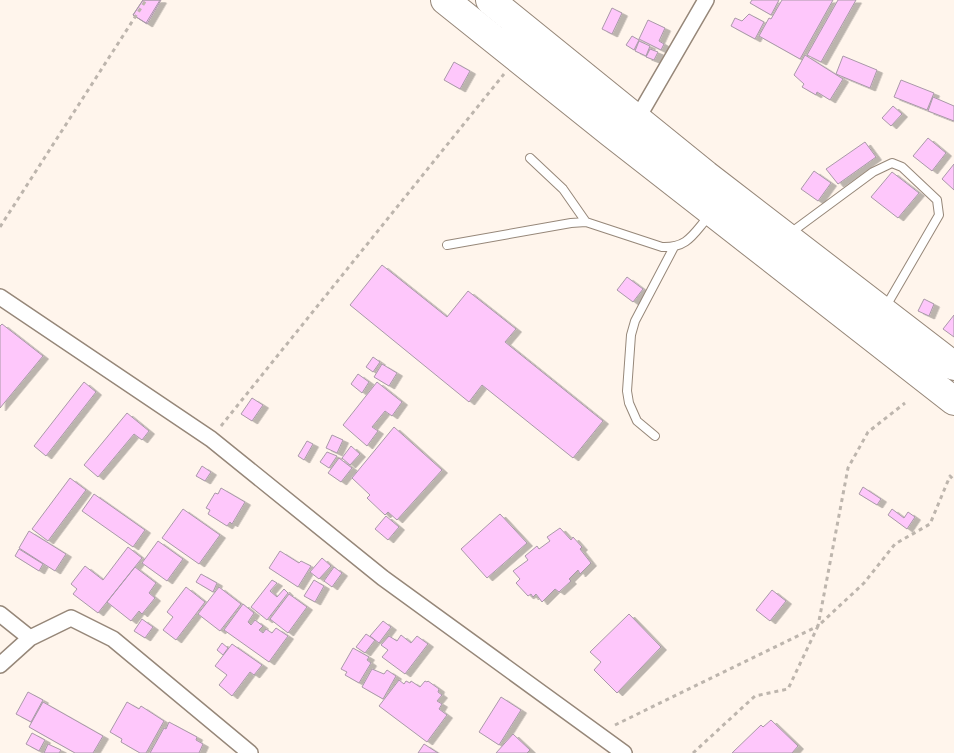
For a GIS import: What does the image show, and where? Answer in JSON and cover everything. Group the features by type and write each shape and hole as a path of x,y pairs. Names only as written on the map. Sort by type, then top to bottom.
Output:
{"highway":[{"path":"445,0 954,402"},
{"path":"490,0 706,175 954,366"}],"street":[{"path":"637,119 706,0"},
{"path":"0,297 211,438 383,578 624,753"},
{"path":"0,614 30,638"},
{"path":"0,665 30,638 71,618 113,639 248,752"}],"lane":[{"path":"530,158 563,189 586,222"},
{"path":"786,236 873,172 892,163 902,167 937,200 939,215 883,311"},
{"path":"447,245 586,222 662,246 674,247 685,243 713,212"},
{"path":"655,436 637,421 626,391 631,335 638,315 674,247"}],"path":[{"path":"0,227 146,0"},
{"path":"211,438 517,58"},
{"path":"693,753 755,696 788,689 818,626 848,468 868,432 905,403"},
{"path":"599,733 818,626 864,583 895,544 930,524 950,476 954,480"}],"building":[{"path":"143,0 160,0 146,23 133,15"},
{"path":"143,0 161,0 147,24 133,15"},
{"path":"752,0 779,0 771,15 750,3"},
{"path":"782,0 833,0 800,59 759,36"},
{"path":"838,0 856,0 821,62 807,55"},
{"path":"612,8 622,13 612,34 602,29"},
{"path":"749,14 764,22 755,39 731,26 735,18 742,21"},
{"path":"648,20 665,28 659,41 664,44 661,50 639,39"},
{"path":"632,36 639,40 634,50 626,45"},
{"path":"639,41 650,46 646,56 635,51"},
{"path":"650,49 658,52 654,60 646,57"},
{"path":"805,55 843,79 830,100 817,92 816,95 802,87 804,84 794,75"},
{"path":"843,56 877,70 870,88 836,74"},
{"path":"454,62 470,71 460,89 444,80"},
{"path":"901,80 934,93 927,110 894,97"},
{"path":"933,97 954,106 954,121 928,111"},
{"path":"893,106 902,114 891,126 882,118"},
{"path":"928,138 946,153 932,171 913,156"},
{"path":"865,142 876,157 838,184 826,169"},
{"path":"954,164 954,190 942,179"},
{"path":"814,171 831,183 818,201 801,189"},
{"path":"892,172 919,193 898,218 871,197"},
{"path":"382,265 447,317 468,291 516,329 505,342 603,421 573,458 482,385 469,402 350,305"},
{"path":"627,277 643,289 633,302 617,290"},
{"path":"924,299 934,304 929,316 918,311"},
{"path":"954,315 954,337 943,329"},
{"path":"2,324 43,356 0,408 0,326"},
{"path":"373,357 380,362 373,372 366,367"},
{"path":"382,364 397,373 389,386 374,377"},
{"path":"358,374 369,382 362,393 351,384"},
{"path":"84,382 96,392 46,456 34,446"},
{"path":"377,382 402,402 392,416 385,411 372,427 378,431 367,446 343,425"},
{"path":"252,398 263,405 252,421 241,414"},
{"path":"127,413 149,431 142,440 134,434 98,477 84,465"},
{"path":"394,427 442,470 397,520 388,512 385,515 367,498 370,495 352,478"},
{"path":"332,435 343,440 337,453 326,448"},
{"path":"307,441 313,444 304,460 298,456"},
{"path":"351,446 360,454 350,465 342,458"},
{"path":"327,452 337,456 329,468 320,462"},
{"path":"339,458 352,468 341,482 328,473"},
{"path":"202,466 211,472 205,481 196,476"},
{"path":"70,478 86,490 48,541 32,529"},
{"path":"863,487 881,499 877,505 859,494"},
{"path":"221,488 245,502 232,524 230,522 227,526 208,514 210,510 206,508 215,493 218,494"},
{"path":"94,494 145,530 133,547 82,511"},
{"path":"183,509 220,535 199,564 162,538"},
{"path":"892,509 904,518 908,512 915,517 907,529 888,515"},
{"path":"500,514 527,543 487,578 461,549"},
{"path":"386,516 399,527 388,540 375,529"},
{"path":"560,528 571,540 573,537 582,547 580,549 591,563 580,574 578,570 569,579 571,581 559,592 555,589 542,602 536,594 533,597 531,594 528,596 516,583 520,579 513,571 528,560 525,556 537,546 539,549 550,541 547,537"},
{"path":"29,531 66,554 55,571 19,548"},
{"path":"158,541 183,559 167,581 142,563"},
{"path":"128,547 142,558 98,613 73,594 77,589 71,584 85,566 103,580"},
{"path":"19,549 43,564 39,571 15,556"},
{"path":"280,551 299,563 301,561 311,566 298,587 269,568"},
{"path":"322,558 331,566 319,579 310,572"},
{"path":"135,567 156,583 149,593 155,598 142,614 139,611 131,621 107,602"},
{"path":"334,567 342,573 332,587 324,581"},
{"path":"201,574 217,583 213,592 196,582"},
{"path":"272,580 277,583 270,591 277,597 284,589 288,593 267,620 251,607"},
{"path":"314,580 324,586 315,602 304,596"},
{"path":"186,587 205,602 176,640 163,630 173,617 167,612"},
{"path":"219,587 241,604 220,631 198,614"},
{"path":"772,590 786,601 770,621 756,610"},
{"path":"289,594 307,607 288,633 270,619"},
{"path":"243,604 254,613 248,622 251,625 255,620 263,626 259,630 263,633 266,629 272,633 276,628 288,636 269,662 224,630"},
{"path":"629,614 661,647 617,693 594,670 601,662 590,652"},
{"path":"142,619 153,627 145,638 134,631"},
{"path":"383,621 391,627 379,643 370,636"},
{"path":"366,634 375,640 365,653 356,647"},
{"path":"401,635 411,643 417,636 428,644 405,674 382,657 388,650 381,645 389,636 397,641"},
{"path":"222,643 228,648 223,655 217,650"},
{"path":"232,644 262,665 254,675 250,672 232,696 219,685 227,675 215,666"},
{"path":"353,648 369,657 367,660 371,663 359,683 345,675 347,672 341,669"},
{"path":"372,669 384,674 387,670 396,676 383,699 362,687"},
{"path":"399,680 404,684 406,681 410,683 411,681 420,687 425,681 428,681 439,689 438,692 442,695 437,701 442,704 439,709 447,715 427,742 379,706"},
{"path":"28,692 43,700 31,722 16,714"},
{"path":"501,697 521,710 499,745 479,732"},
{"path":"43,702 103,736 93,753 75,753 29,727"},
{"path":"127,702 139,709 141,706 164,721 146,753 140,753 121,742 122,739 110,732"},
{"path":"771,720 798,746 792,753 732,753 761,725 763,727"},
{"path":"169,722 197,737 196,740 203,744 199,753 150,753"},
{"path":"32,733 45,740 39,751 26,744"},
{"path":"513,734 530,750 527,753 496,753"},
{"path":"48,744 61,750 59,753 44,753"},
{"path":"424,744 438,753 418,753"}]}
